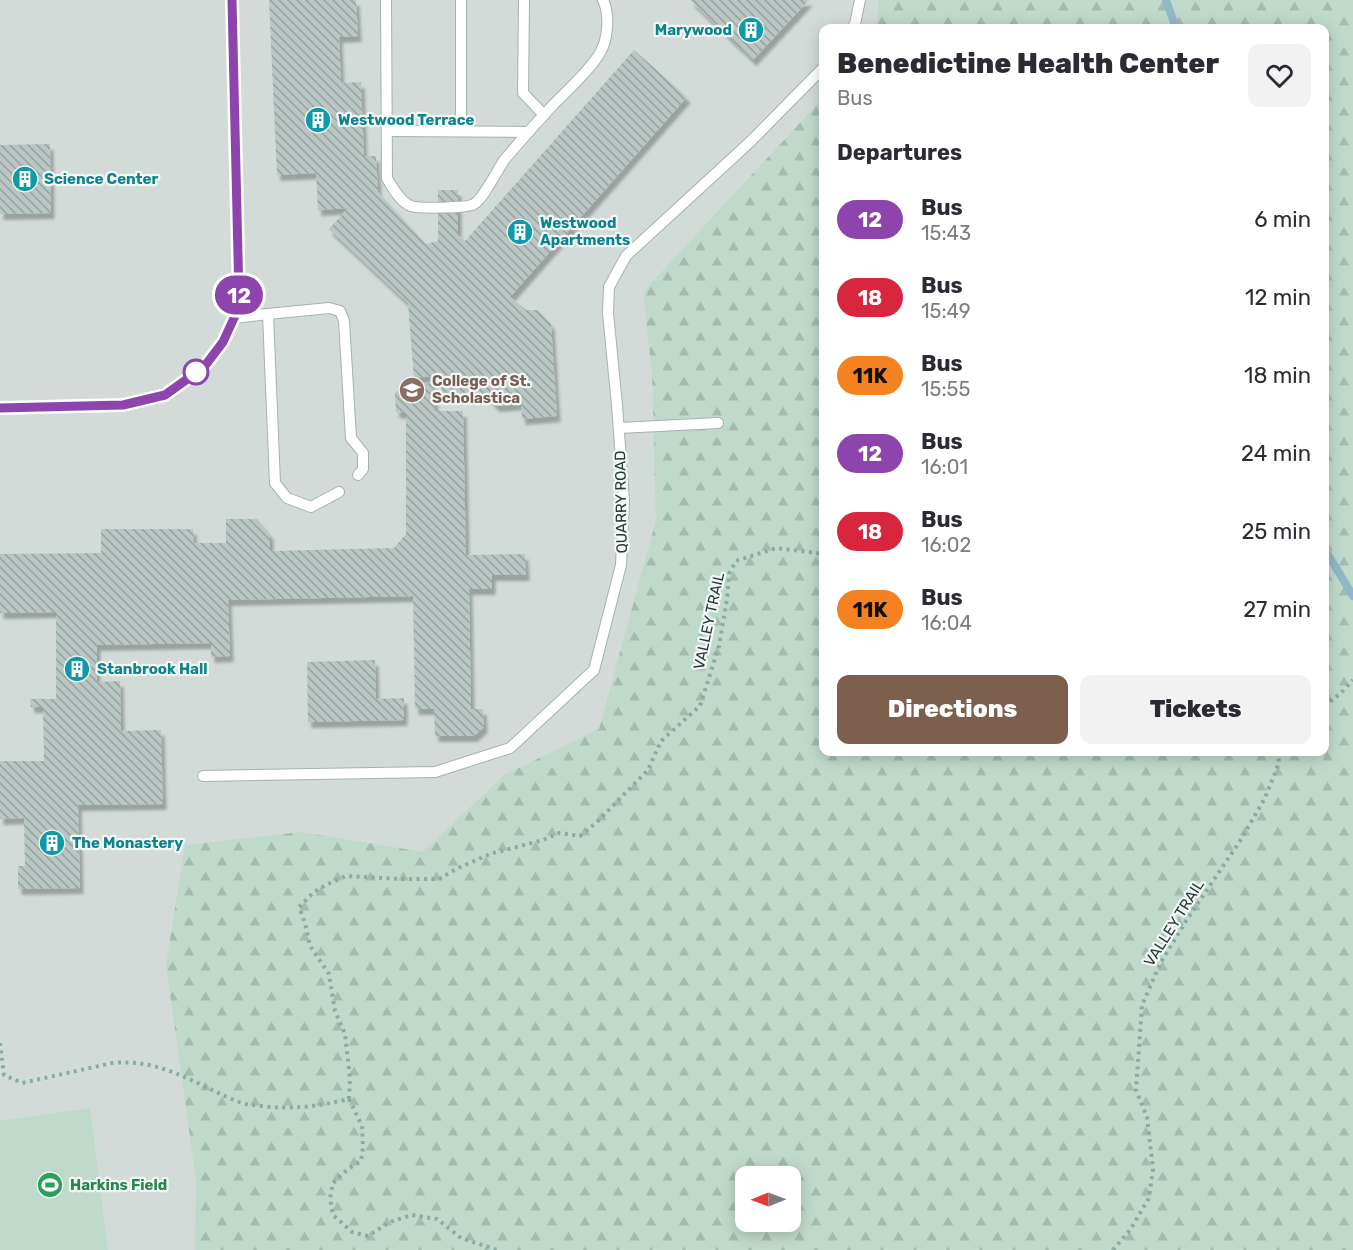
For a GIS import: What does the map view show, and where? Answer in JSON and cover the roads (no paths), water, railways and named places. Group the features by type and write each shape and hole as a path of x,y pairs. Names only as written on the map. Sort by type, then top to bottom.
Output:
{"lane":[{"path":"0,408 123,405 165,395 204,367 223,342 234,318 239,298 232,0"},
{"path":"386,0 387,178 395,193 410,206 438,207 467,207 476,204 503,161 600,53 606,35 606,6 603,0"},
{"path":"461,0 461,131"},
{"path":"524,0 523,93 543,115"},
{"path":"855,24 860,0"},
{"name":"QUARRY ROAD","path":"203,776 435,772 510,748 594,669 621,565 624,501 608,313 609,287 626,256 751,141 819,72"},
{"path":"387,131 529,132"},
{"path":"234,318 329,308 340,311 344,321 351,438 363,453 363,469 357,475"},
{"path":"268,314 275,483 287,498 311,507 339,492"},
{"path":"619,428 718,423"}],"waterway":[{"path":"1166,0 1175,24"},
{"path":"1329,556 1353,596"}],"place":[{"name":"Marywood","path":"751,30"},
{"name":"Westwood Terrace","path":"318,120"},
{"name":"Science Center","path":"25,179"},
{"name":"Westwood Apartments","path":"520,232"},
{"name":"College of St. Scholastica","path":"412,390"},
{"name":"Stanbrook Hall","path":"77,669"},
{"name":"The Monastery","path":"52,843"},
{"name":"Harkins Field","path":"50,1185"}]}
